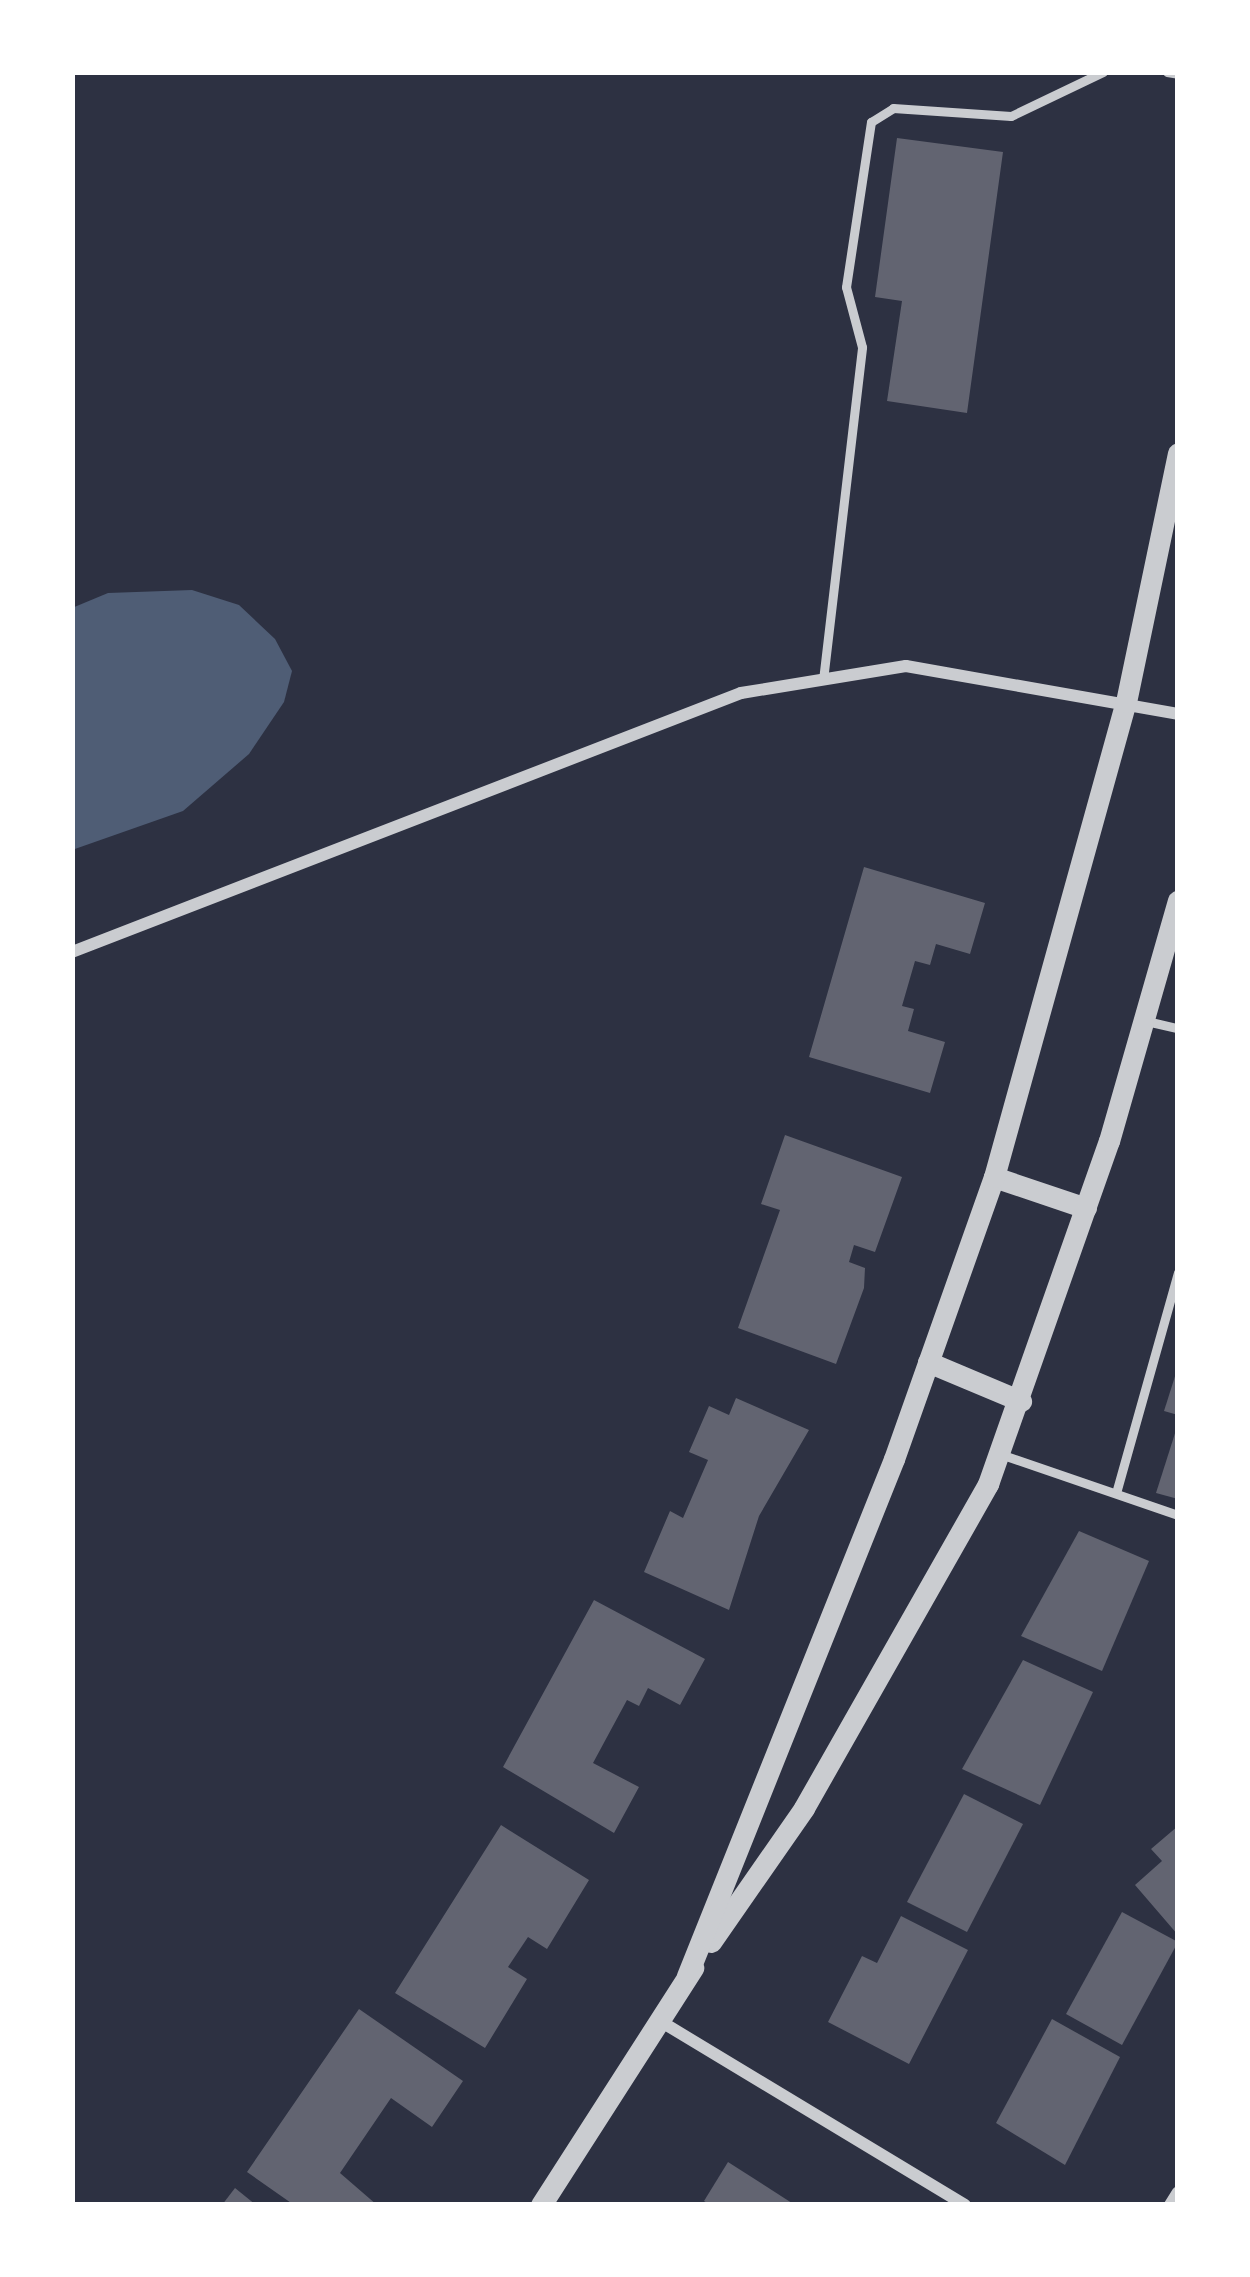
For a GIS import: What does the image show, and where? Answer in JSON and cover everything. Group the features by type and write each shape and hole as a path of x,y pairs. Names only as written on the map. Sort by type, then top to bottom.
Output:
{"street":[{"path":"687,1976 928,1362 994,1177 1126,702 1178,453"},
{"path":"72,952 741,692 906,666 1178,714"},
{"path":"542,2205 687,1976 804,1808 1000,1454 1086,1208 1178,901"},
{"path":"994,1177 1086,1208"},
{"path":"928,1362 1022,1401"},
{"path":"660,2020 965,2205"},
{"path":"1170,2205 1178,2192"}],"lane":[{"path":"823,680 862,347 846,287 871,122 892,108 1011,116 1103,72"},
{"path":"1167,72 1178,74"},
{"path":"1142,1020 1178,1028"},
{"path":"1116,1493 1178,1273"},
{"path":"1000,1454 1178,1515"}],"water":[{"path":"192,590 239,605 275,639 292,671 284,702 249,754 183,811 72,850 72,608 108,593"}],"building":[{"path":"897,138 1003,152 967,413 887,401 902,301 875,297"},
{"path":"864,867 985,903 970,954 936,944 930,965 915,961 902,1006 914,1009 908,1031 945,1042 930,1093 809,1057"},
{"path":"785,1135 902,1177 875,1252 854,1245 849,1262 865,1268 864,1288 836,1364 738,1328 780,1210 761,1204"},
{"path":"1178,1371 1178,1415 1164,1411"},
{"path":"736,1398 809,1430 759,1516 729,1610 644,1572 670,1511 683,1518 708,1460 689,1452 709,1406 729,1415"},
{"path":"1178,1428 1178,1499 1156,1493"},
{"path":"1079,1531 1149,1561 1102,1671 1021,1636"},
{"path":"594,1600 705,1659 680,1705 648,1688 639,1706 627,1700 593,1763 639,1787 614,1833 503,1767"},
{"path":"1023,1660 1093,1692 1040,1805 962,1769"},
{"path":"964,1794 1023,1824 967,1932 907,1902"},
{"path":"501,1825 589,1880 547,1949 528,1937 508,1967 527,1979 485,2048 395,1993"},
{"path":"1178,1826 1178,1935 1135,1885 1162,1861 1151,1849"},
{"path":"1122,1912 1178,1942 1122,2045 1066,2014"},
{"path":"901,1916 968,1950 909,2064 828,2022 862,1956 877,1963"},
{"path":"359,2009 463,2081 432,2127 391,2098 340,2173 377,2205 294,2205 247,2172"},
{"path":"1052,2019 1120,2057 1065,2165 996,2123"},
{"path":"728,2162 795,2205 710,2205 704,2201"},
{"path":"235,2188 256,2205 222,2205"}]}
